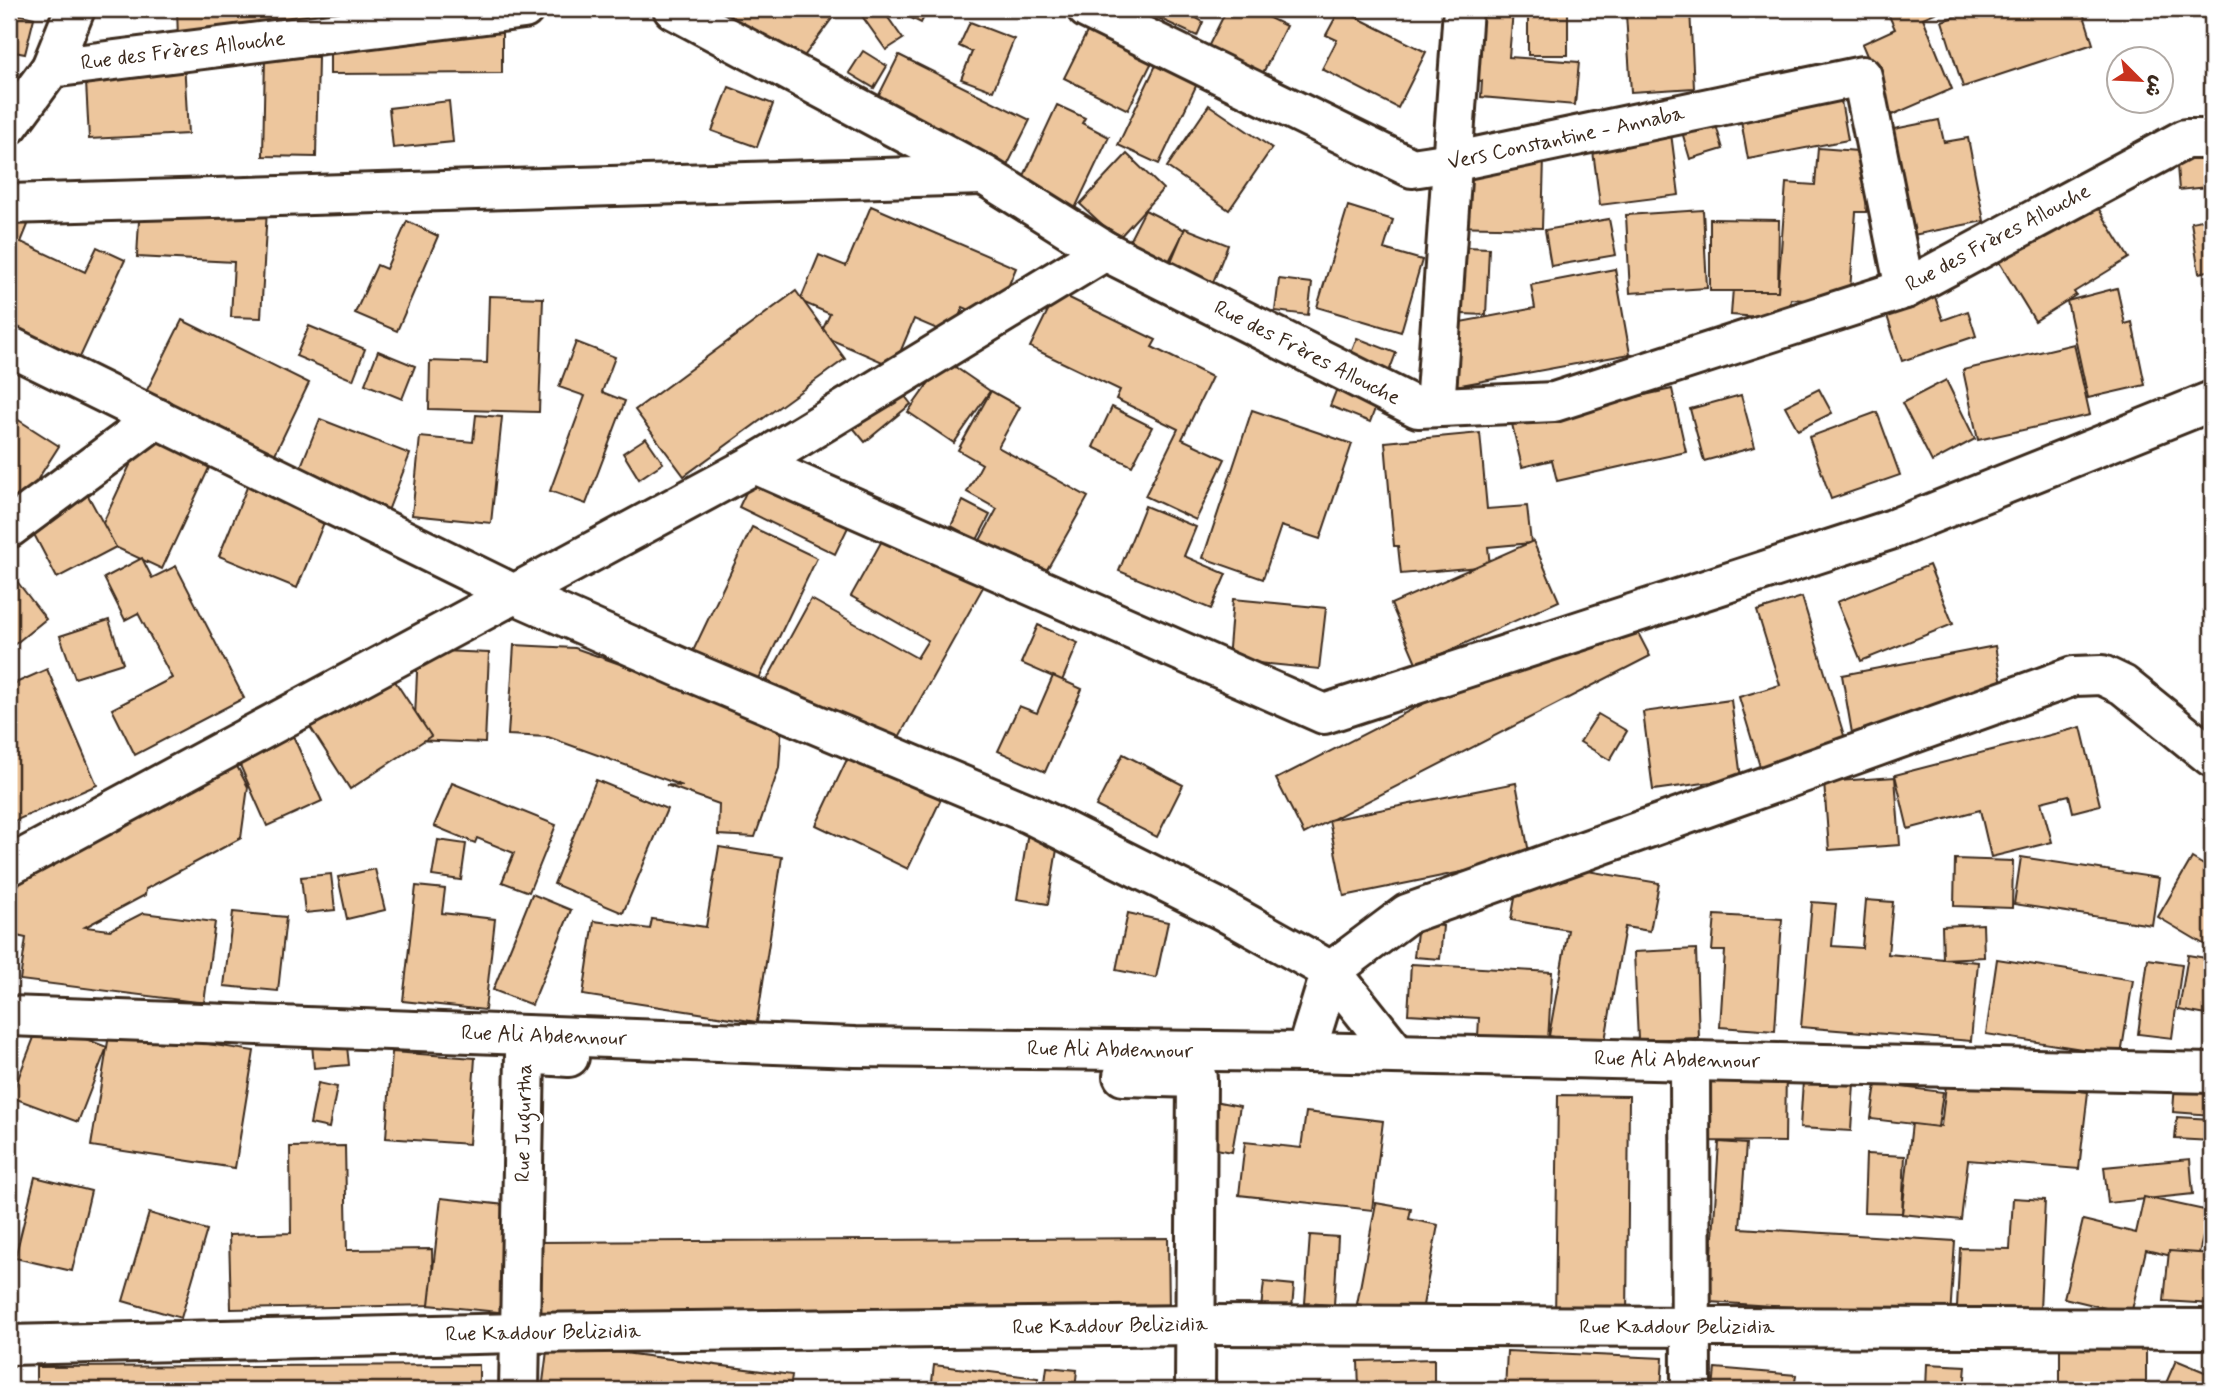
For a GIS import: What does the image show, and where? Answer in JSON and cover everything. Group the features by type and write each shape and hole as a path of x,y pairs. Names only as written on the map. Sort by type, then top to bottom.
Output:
{"street":[{"path":"9,125 51,68 75,9"},
{"name":"Rue des Frères Allouche","path":"51,68 524,9"},
{"name":"Rue des Frères Allouche","path":"673,9 984,175 1105,251 1418,408 1555,402 1905,289 2185,139 2212,139"},
{"name":"Vers Constantine - Annaba","path":"1087,9 1412,168 1452,163 1862,76 1905,289"},
{"path":"1435,407 1462,9"},
{"path":"9,204 984,175"},
{"path":"9,866 755,464 1105,251"},
{"path":"9,346 514,594 686,670 1030,814 1233,916 1331,971 1397,1054"},
{"path":"755,464 1324,714 1893,529 2212,401"},
{"path":"9,528 157,418"},
{"path":"1306,1052 1331,971 1407,914 2074,676 2102,675 2123,685 2212,757"},
{"name":"Rue Ali Abdennour","path":"9,1016 855,1047 1306,1052 2212,1073"},
{"name":"Rue Jugurtha","path":"519,1390 526,1054 772,1068 800,1045"},
{"path":"855,1047 884,1071 1197,1078 1195,1390"},
{"path":"1690,1061 1690,1390"},
{"name":"Rue Kaddour Belizidia","path":"9,1345 520,1333 1196,1325 2212,1329"}],"building":[{"path":"177,9 373,9 178,38"},
{"path":"705,9 839,9 779,90 692,26"},
{"path":"873,9 882,9 903,39 886,50 862,16"},
{"path":"893,9 928,9 921,23"},
{"path":"1139,9 1181,9 1203,22 1197,36"},
{"path":"1227,9 1251,9 1286,26 1262,75 1207,49"},
{"path":"1340,9 1426,52 1398,108 1322,69 1337,40 1326,35"},
{"path":"1482,9 1513,11 1509,57 1579,62 1575,105 1481,97 1482,81 1445,77"},
{"path":"1528,9 1568,9 1568,55 1528,55"},
{"path":"1659,9 1690,9 1694,88 1631,92 1626,14 1659,12"},
{"path":"1886,9 1944,9 1923,18 1952,89 1892,115 1862,44 1895,29"},
{"path":"1978,9 2082,9 2093,44 1963,87 1942,21"},
{"path":"9,12 34,18 25,54 9,51"},
{"path":"1097,12 1161,44 1128,110 1064,78"},
{"path":"502,14 502,73 330,74 330,15"},
{"path":"970,22 1014,39 993,91 961,79 972,52 959,46"},
{"path":"183,41 188,134 89,139 86,82 115,80 113,45"},
{"path":"863,51 887,66 874,88 849,73"},
{"path":"899,55 1030,120 997,186 866,121"},
{"path":"265,56 318,57 316,157 263,156"},
{"path":"1156,65 1197,84 1159,164 1118,145"},
{"path":"1836,73 1848,140 1748,159 1736,93"},
{"path":"729,87 773,104 757,147 712,131"},
{"path":"449,101 453,142 393,148 389,108"},
{"path":"1057,105 1085,118 1082,123 1109,137 1069,221 1015,195"},
{"path":"1209,105 1272,148 1229,210 1167,167"},
{"path":"1710,105 1723,149 1690,159 1677,115"},
{"path":"1669,118 1679,195 1600,205 1590,128"},
{"path":"1939,120 1944,142 1968,138 1984,221 1898,238 1879,132"},
{"path":"1818,148 1871,152 1866,212 1856,212 1849,303 1791,299 1789,319 1731,315 1733,288 1778,291 1786,183 1815,185"},
{"path":"2204,152 2208,187 2179,190 2176,154"},
{"path":"1127,154 1163,189 1118,239 1080,204"},
{"path":"1446,155 1544,158 1542,228 1445,226"},
{"path":"2087,190 2129,258 2074,292 2076,295 2035,321 1991,249"},
{"path":"140,202 267,209 261,318 231,317 234,262 137,257"},
{"path":"871,206 1016,268 994,320 963,307 951,335 914,319 894,367 820,335 830,314 800,301 819,255 846,266"},
{"path":"1348,206 1393,220 1384,249 1422,260 1401,332 1317,307"},
{"path":"1145,210 1185,230 1164,271 1124,251"},
{"path":"1703,210 1707,288 1630,293 1626,215"},
{"path":"9,215 28,225 21,242 85,272 97,247 125,260 76,366 9,335"},
{"path":"2212,218 2212,270 2199,273 2191,222"},
{"path":"1609,219 1616,255 1551,266 1545,230"},
{"path":"1710,219 1779,220 1778,291 1710,291"},
{"path":"407,221 438,236 397,331 355,313 377,265 386,269"},
{"path":"1185,228 1228,245 1203,307 1159,290"},
{"path":"1441,246 1489,248 1486,315 1438,313"},
{"path":"1615,269 1630,354 1434,390 1423,329 1535,308 1531,285"},
{"path":"1279,279 1312,283 1308,315 1275,311"},
{"path":"2117,288 2125,324 2132,322 2145,385 2088,398 2067,301"},
{"path":"796,291 845,359 684,476 635,410"},
{"path":"1057,292 1156,340 1152,347 1212,377 1182,439 1225,459 1196,520 1145,496 1178,429 1116,399 1120,390 1030,347"},
{"path":"1934,294 1943,320 1968,311 1976,336 1902,361 1885,310"},
{"path":"489,296 543,298 539,412 429,409 430,361 487,363"},
{"path":"182,320 309,383 274,456 146,392"},
{"path":"309,326 365,349 353,380 296,356"},
{"path":"1357,338 1396,353 1370,422 1330,406"},
{"path":"576,342 615,357 602,392 625,401 586,504 550,491 585,396 559,387"},
{"path":"2074,344 2090,415 1978,440 1963,370"},
{"path":"378,351 415,366 402,399 365,384"},
{"path":"945,360 990,391 954,443 908,412"},
{"path":"891,378 911,404 865,442 844,417"},
{"path":"1946,380 1975,439 1932,462 1902,403"},
{"path":"1672,389 1686,452 1557,481 1552,460 1522,467 1512,424"},
{"path":"1819,389 1832,413 1798,430 1785,406"},
{"path":"991,391 1020,407 998,447 1088,497 1028,603 987,580 889,755 764,685 811,599 917,658 928,640 851,596 889,528 964,570 997,509 967,492 982,464 958,450"},
{"path":"1741,395 1755,447 1704,461 1690,409"},
{"path":"1112,407 1152,427 1132,466 1093,447"},
{"path":"1252,410 1352,444 1320,539 1281,526 1263,579 1203,558"},
{"path":"1877,412 1900,475 1831,499 1809,437"},
{"path":"9,414 59,446 13,518 9,516"},
{"path":"476,415 502,417 491,523 412,515 420,437 473,442"},
{"path":"320,419 410,454 386,516 295,481"},
{"path":"150,422 216,453 162,569 96,538"},
{"path":"1480,433 1487,509 1527,506 1531,543 1488,547 1490,566 1401,574 1398,546 1394,546 1385,442"},
{"path":"646,438 663,463 639,479 623,453"},
{"path":"756,471 852,519 835,554 739,507"},
{"path":"252,475 330,508 297,588 219,556"},
{"path":"85,490 116,547 57,578 27,521"},
{"path":"963,501 990,515 977,540 951,526"},
{"path":"1145,506 1196,527 1184,556 1226,574 1211,609 1119,571"},
{"path":"752,527 817,558 757,683 693,651"},
{"path":"1533,541 1559,601 1417,665 1391,604"},
{"path":"142,558 152,578 176,566 244,698 135,755 112,709 172,678 138,613 125,620 104,578"},
{"path":"1929,565 1953,624 1861,661 1837,602"},
{"path":"9,571 46,619 9,649"},
{"path":"1802,597 1846,742 1761,770 1739,697 1780,685 1757,611"},
{"path":"1233,599 1326,608 1319,669 1228,660"},
{"path":"1622,602 1650,656 1304,834 1276,779"},
{"path":"109,620 123,663 75,678 60,636"},
{"path":"1038,625 1078,643 1062,681 1021,663"},
{"path":"2211,640 2212,739 2204,739"},
{"path":"514,645 575,648 782,722 779,768 755,837 718,835 719,804 666,785 683,786 548,737 508,735"},
{"path":"1995,646 2006,705 1852,733 1842,675"},
{"path":"418,650 489,653 485,743 414,740"},
{"path":"47,669 97,785 10,823 9,765 12,764 9,755 9,686"},
{"path":"387,669 431,736 350,789 307,722"},
{"path":"1053,676 1082,689 1045,772 998,751 1019,706 1037,713"},
{"path":"1731,700 1741,778 1653,790 1643,712"},
{"path":"1598,714 1627,731 1610,760 1580,742"},
{"path":"287,722 322,801 267,826 232,747"},
{"path":"2081,727 2100,805 2073,812 2069,795 2041,802 2052,842 1991,857 1980,810 1908,829 1895,775"},
{"path":"230,753 248,787 241,838 146,889 145,895 85,927 110,930 143,913 215,922 204,1003 20,980 26,938 17,936 9,921 9,870"},
{"path":"850,753 942,797 908,869 816,825"},
{"path":"1123,754 1183,785 1157,837 1096,806"},
{"path":"1895,777 1900,845 1829,850 1824,782"},
{"path":"596,780 667,809 623,913 554,884"},
{"path":"452,783 556,825 529,892 502,882 514,853 477,838 475,843 434,826"},
{"path":"1516,783 1530,858 1344,896 1329,820"},
{"path":"1028,832 1059,837 1048,904 1017,899"},
{"path":"438,840 466,844 461,880 432,876"},
{"path":"719,847 782,857 757,1022 583,995 594,921 650,929 652,919 706,927"},
{"path":"2021,857 2159,878 2152,925 2014,904"},
{"path":"2192,858 2212,870 2212,949 2158,917"},
{"path":"1955,859 2013,861 2012,908 1954,906"},
{"path":"1522,860 1659,883 1650,931 1625,927 1604,1046 1549,1036 1568,930 1511,920"},
{"path":"375,869 385,910 347,919 338,877"},
{"path":"331,874 335,910 305,913 301,877"},
{"path":"416,886 445,889 442,913 495,919 485,1010 403,1001"},
{"path":"532,894 571,910 532,1005 493,990"},
{"path":"1866,900 1893,902 1888,954 1978,962 1971,1041 1801,1027 1812,902 1836,904 1832,946 1862,948"},
{"path":"233,912 286,917 278,991 224,986"},
{"path":"1128,913 1168,922 1156,978 1116,970"},
{"path":"1715,915 1782,919 1775,1031 1720,1027 1725,951 1712,951"},
{"path":"1418,924 1443,926 1440,959 1414,957"},
{"path":"1983,924 1984,957 1943,959 1942,926"},
{"path":"1696,949 1699,1038 1638,1040 1634,952"},
{"path":"2188,955 2212,959 2212,1016 2179,1010"},
{"path":"1997,959 2133,980 2121,1055 1986,1034"},
{"path":"2148,959 2182,964 2172,1038 2138,1034"},
{"path":"1411,964 1552,972 1548,1041 1478,1037 1479,1018 1408,1014"},
{"path":"40,1022 107,1047 78,1122 11,1097"},
{"path":"345,1028 349,1065 314,1068 311,1031"},
{"path":"110,1029 254,1051 235,1168 91,1146"},
{"path":"392,1052 475,1058 469,1144 386,1138"},
{"path":"1804,1065 1855,1067 1851,1131 1800,1128"},
{"path":"1702,1066 1786,1067 1785,1142 1700,1141"},
{"path":"2176,1067 2212,1070 2212,1115 2173,1112"},
{"path":"1947,1077 2088,1092 2079,1169 1968,1160 1961,1220 1902,1214 1912,1123 1941,1126"},
{"path":"318,1083 337,1087 329,1128 310,1124"},
{"path":"1876,1084 1943,1092 1938,1127 1871,1119"},
{"path":"1558,1095 1629,1096 1627,1320 1555,1319"},
{"path":"1214,1101 1240,1106 1232,1152 1206,1147"},
{"path":"1306,1112 1383,1121 1372,1210 1239,1195 1245,1142 1301,1148"},
{"path":"2177,1117 2212,1119 2212,1141 2175,1139"},
{"path":"1719,1142 1746,1144 1740,1228 1955,1241 1950,1317 1709,1302"},
{"path":"345,1146 347,1250 432,1249 433,1305 231,1309 229,1235 291,1233 290,1147"},
{"path":"1866,1154 1905,1156 1902,1213 1864,1212"},
{"path":"2190,1159 2193,1194 2108,1203 2104,1167"},
{"path":"35,1177 91,1191 72,1271 15,1258"},
{"path":"2144,1197 2209,1211 2197,1262 2146,1250 2131,1314 2064,1298 2083,1220 2136,1233"},
{"path":"441,1198 505,1205 501,1236 517,1237 508,1313 429,1305"},
{"path":"2013,1198 2045,1200 2040,1310 1957,1307 1960,1248 2010,1249"},
{"path":"1376,1203 1411,1209 1409,1219 1438,1225 1421,1316 1357,1304"},
{"path":"149,1213 207,1230 181,1318 123,1301"},
{"path":"1310,1235 1338,1237 1334,1305 1305,1303"},
{"path":"1168,1238 1169,1311 538,1316 538,1242"},
{"path":"2169,1251 2212,1254 2212,1304 2164,1301"},
{"path":"1264,1282 1294,1285 1291,1320 1260,1318"},
{"path":"548,1343 792,1375 790,1390 542,1390"},
{"path":"2060,1346 2146,1346 2146,1390 2060,1390"},
{"path":"1507,1351 1663,1358 1661,1390 1505,1390"},
{"path":"1434,1359 1434,1390 1359,1390 1358,1361"},
{"path":"2176,1360 2212,1375 2212,1390 2163,1390"},
{"path":"1927,1364 1966,1366 1964,1390 1926,1390"},
{"path":"479,1365 479,1390 36,1390 36,1367"},
{"path":"934,1365 1038,1378 1036,1390 931,1390"},
{"path":"1047,1367 1077,1370 1075,1390 1044,1390"},
{"path":"1715,1368 1796,1375 1794,1390 1713,1390"}]}
